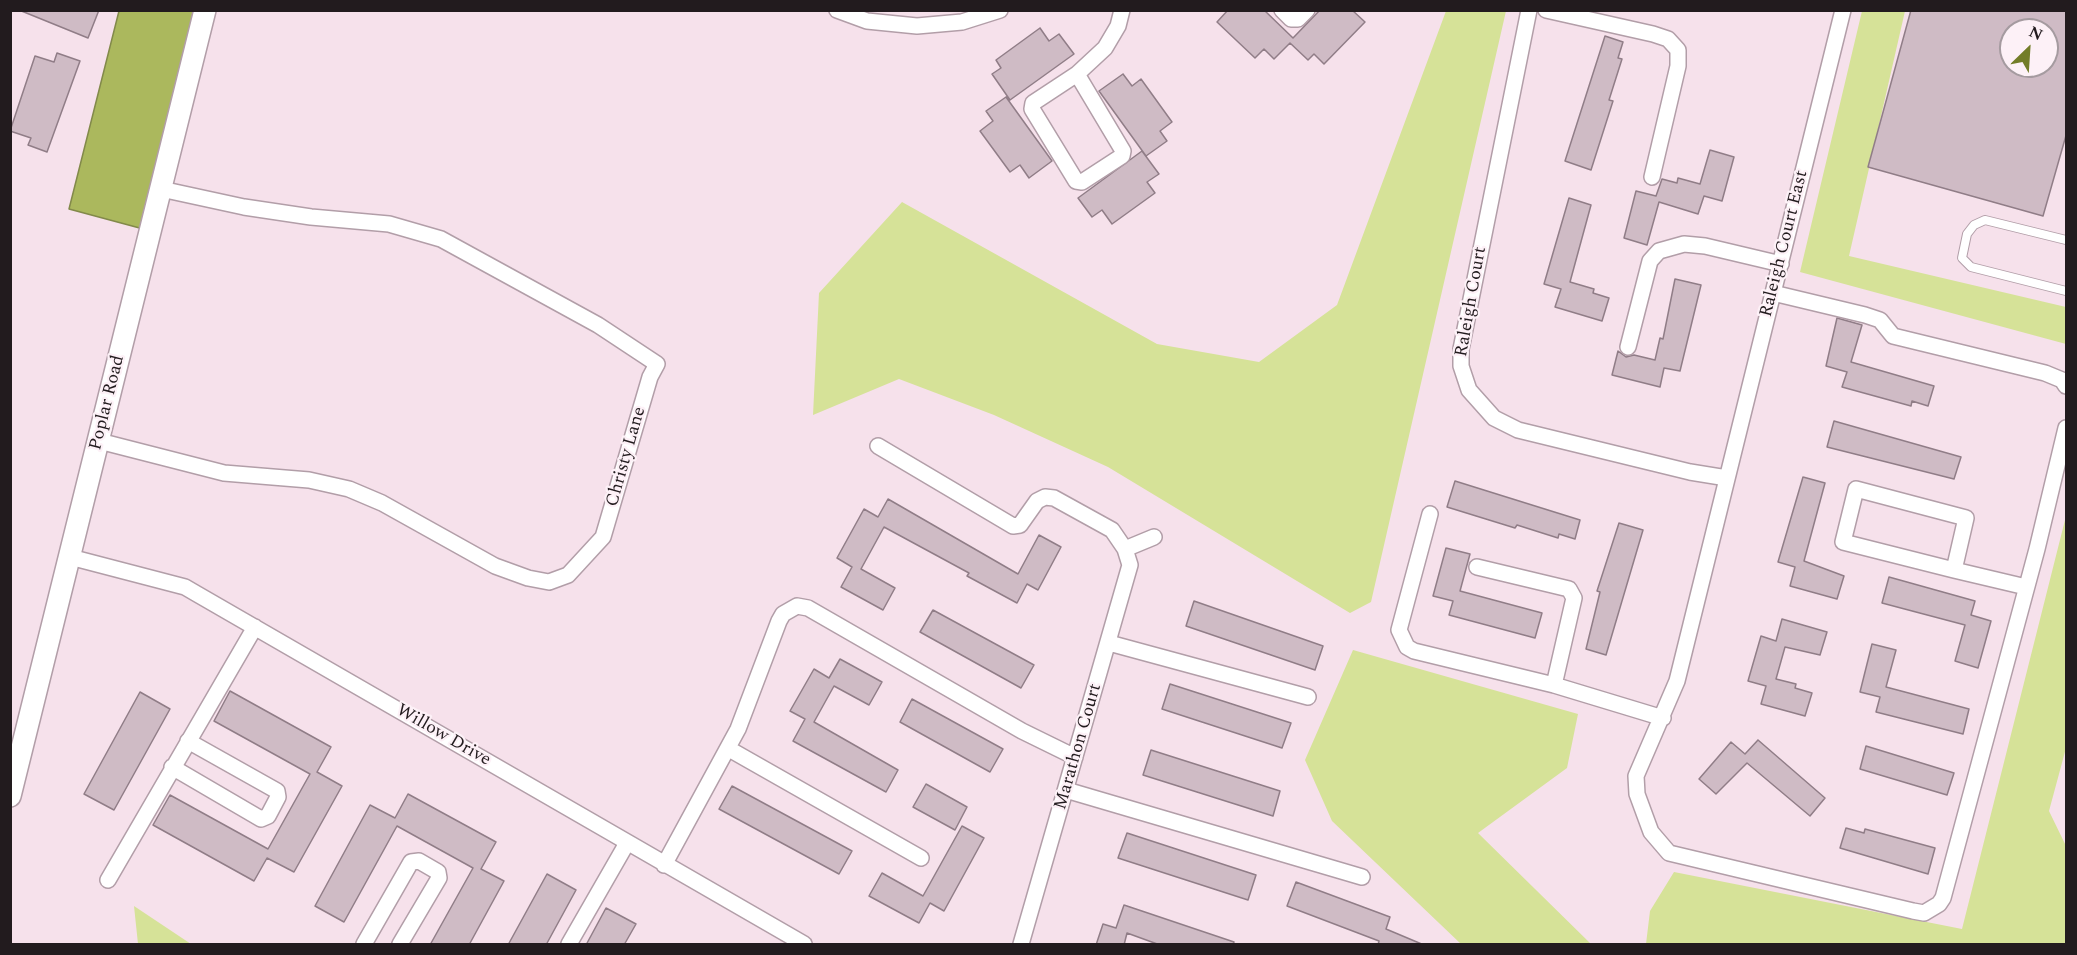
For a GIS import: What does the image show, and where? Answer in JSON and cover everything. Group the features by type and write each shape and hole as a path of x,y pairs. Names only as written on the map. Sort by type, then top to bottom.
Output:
{"street":[{"name":"Poplar Road","path":"10,796 16,745 70,557 205,10"},
{"path":"837,10 867,21 916,26 962,22 1000,10"},
{"path":"1077,74 1123,151 1122,156 1082,182 1076,181 1032,109 1033,103 1077,74 1105,48 1118,26 1122,10"},
{"path":"1282,10 1291,19 1298,19 1306,10"},
{"name":"Raleigh Court","path":"1529,10 1461,349 1463,374 1469,390 1479,404 1494,418 1518,429 1690,472 1727,478"},
{"path":"1546,10 1653,34 1668,39 1678,50 1678,66 1652,177"},
{"name":"Raleigh Court East","path":"1843,10 1677,681 1636,776 1637,794 1651,832 1669,853 1924,913 1939,904 1943,898 2026,587"},
{"name":"Christy Lane","path":"99,441 224,472 309,480 349,489 382,503 495,566 528,578 549,582 568,575 603,537 650,377 657,364 588,319 460,248 425,233 389,224 244,207 161,189"},
{"path":"1629,347 1650,261 1659,251 1684,244 1705,246 1781,264"},
{"path":"1773,293 1865,315 1880,320 1893,336 2045,373 2062,380 2067,386"},
{"path":"1954,570 1966,518 1856,489 1843,542 1954,570 2026,587 2067,428"},
{"path":"878,446 1013,526 1020,525 1037,501 1045,497 1054,498 1112,530 1125,549 1154,537"},
{"path":"1430,514 1399,630 1402,642 1414,651 1554,685 1663,717"},
{"name":"Marathon Court","path":"1021,945 1128,577 1130,565 1125,549"},
{"name":"Willow Drive","path":"70,557 185,587 804,945"},
{"path":"1477,567 1569,589 1574,598 1554,685"},
{"path":"664,865 729,749 779,621 783,614 797,606 808,608 1022,732 1075,757"},
{"path":"108,880 255,627"},
{"path":"1109,643 1308,697"},
{"path":"172,767 261,819 268,816 278,797 277,791 188,741"},
{"path":"729,749 921,858"},
{"path":"1066,790 1362,877"},
{"path":"569,945 627,843"},
{"path":"364,945 411,862 419,861 438,872 439,878 400,945"}],"lane":[{"path":"2066,238 1985,220 1974,225 1967,234 1962,258 1971,267 2067,291"}],"shaded area":[{"path":"119,11 211,11 147,230 69,209"},
{"path":"1446,11 1506,11 1371,602 1350,613 1108,467 994,415 899,379 813,415 819,293 902,202 1157,344 1259,362 1337,305"},
{"path":"1862,11 1905,11 1849,256 2066,307 2066,344 1800,272"},
{"path":"2066,516 2066,748 2049,811 2066,846 2066,944 1646,944 1650,911 1674,872 1962,929"},
{"path":"1353,650 1578,714 1567,768 1478,833 1591,944 1461,944 1332,821 1305,760"},
{"path":"134,906 191,944 138,944"}],"building":[{"path":"19,10 99,10 88,38"},
{"path":"1228,10 1264,10 1293,38 1320,10 1352,10 1365,22 1324,64 1314,54 1308,60 1290,43 1274,59 1264,49 1255,58 1217,22"},
{"path":"1911,10 2067,10 2067,132 2043,216 1868,167"},
{"path":"1040,28 1049,41 1059,34 1074,54 1010,100 992,74 1001,68 996,60"},
{"path":"1605,36 1623,42 1618,58 1622,59 1609,100 1613,101 1591,170 1565,161"},
{"path":"57,53 80,61 47,152 28,145 31,138 10,131 35,56 54,62"},
{"path":"1123,74 1132,86 1141,79 1172,122 1160,131 1167,141 1146,156 1099,91"},
{"path":"1006,97 1052,161 1029,178 1020,165 1010,172 980,131 993,121 986,111"},
{"path":"1710,150 1734,157 1722,201 1704,196 1698,214 1659,202 1647,245 1624,238 1636,191 1656,196 1662,179 1677,183 1678,178 1700,184"},
{"path":"1142,151 1159,174 1147,182 1155,193 1112,224 1102,210 1092,217 1078,198"},
{"path":"1569,198 1591,205 1570,282 1594,289 1593,293 1609,298 1602,321 1555,307 1561,289 1544,284"},
{"path":"1675,279 1701,285 1680,371 1664,368 1660,387 1612,375 1618,351 1626,357 1634,355 1655,360 1660,338 1663,339"},
{"path":"1837,318 1862,325 1851,362 1934,386 1928,406 1912,401 1911,406 1842,387 1847,372 1826,366"},
{"path":"1834,421 1961,457 1954,479 1827,447"},
{"path":"1803,477 1825,483 1804,561 1844,576 1837,599 1790,586 1795,567 1778,562"},
{"path":"1455,481 1580,520 1575,539 1559,534 1558,538 1517,525 1515,528 1447,507"},
{"path":"888,499 1018,574 1039,535 1061,547 1038,590 1027,584 1017,603 967,576 969,573 884,527 861,569 895,588 883,610 841,587 852,567 837,558 864,509 878,517"},
{"path":"1619,523 1643,530 1606,655 1586,649 1600,592 1597,591"},
{"path":"1446,548 1470,554 1460,591 1542,613 1535,638 1449,615 1453,601 1433,596"},
{"path":"1889,577 1975,601 1971,615 1991,621 1978,668 1955,661 1965,625 1882,603"},
{"path":"1194,601 1323,646 1315,670 1186,626"},
{"path":"933,610 1034,665 1021,688 920,632"},
{"path":"1782,619 1827,632 1820,655 1785,647 1776,679 1796,684 1795,688 1812,693 1805,716 1761,704 1766,686 1748,681 1761,636 1776,641"},
{"path":"1872,644 1896,650 1886,687 1969,709 1963,734 1876,712 1880,697 1860,692"},
{"path":"840,659 882,682 869,705 834,686 814,722 898,770 886,792 793,741 805,719 790,711 814,669 829,678"},
{"path":"1170,684 1291,723 1282,748 1162,709"},
{"path":"230,691 331,747 317,772 342,786 294,872 267,858 254,881 153,825 170,795 268,849 310,774 214,721"},
{"path":"140,692 170,709 114,810 84,794"},
{"path":"912,699 1003,749 990,772 900,722"},
{"path":"1758,740 1825,798 1810,816 1747,763 1716,794 1699,779 1731,742 1745,754"},
{"path":"1866,746 1954,773 1947,795 1860,769"},
{"path":"1151,750 1280,791 1273,816 1143,775"},
{"path":"926,784 967,807 955,830 913,807"},
{"path":"732,786 852,851 839,874 719,809"},
{"path":"408,794 496,842 481,869 504,881 469,945 430,945 473,868 397,826 344,922 315,906 370,805 395,818"},
{"path":"962,826 984,838 944,911 930,903 919,923 869,896 882,873 923,896"},
{"path":"1846,828 1864,833 1865,829 1935,848 1928,874 1840,848"},
{"path":"1127,833 1256,875 1248,900 1118,858"},
{"path":"547,874 576,890 546,945 508,945"},
{"path":"1296,882 1390,917 1386,929 1424,945 1378,945 1379,941 1287,906"},
{"path":"1124,905 1234,942 1233,945 1160,945 1127,933 1124,945 1096,945 1103,924 1116,928"},
{"path":"606,908 636,924 624,945 586,945"}]}
